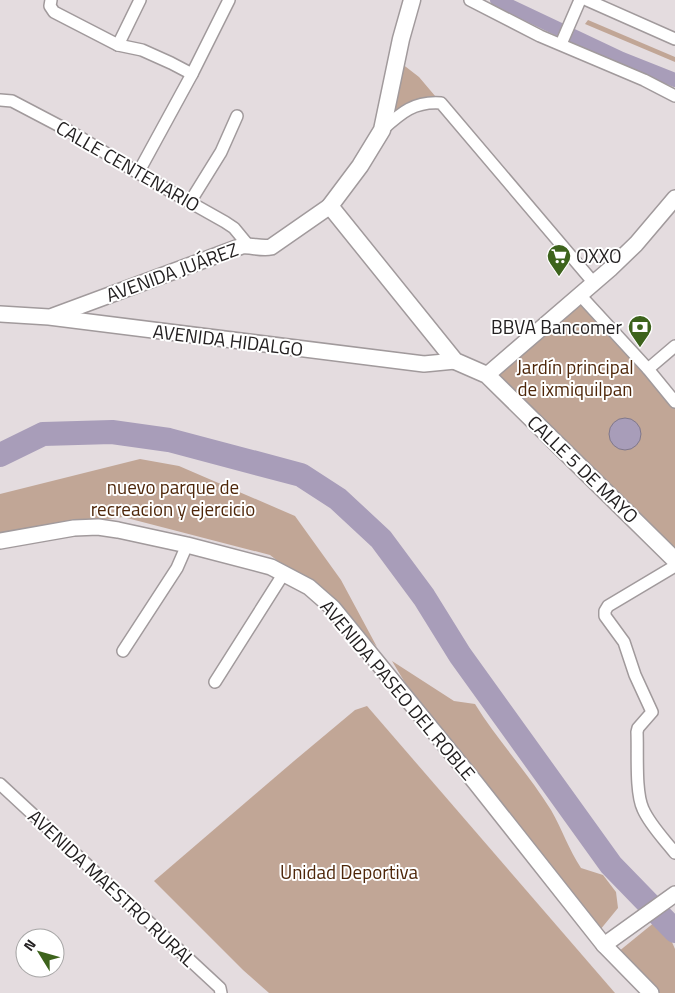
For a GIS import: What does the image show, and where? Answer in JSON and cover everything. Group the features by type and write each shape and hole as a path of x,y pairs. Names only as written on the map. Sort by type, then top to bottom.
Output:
{"main road":[{"name":"AVENIDA JUÁREZ","path":"330,206 360,166 382,130 401,39 412,0"},
{"name":"CALLE 5 DE MAYO","path":"330,206 455,361 487,375 675,561"}],"street":[{"path":"118,46 140,0"},
{"path":"138,174 192,74 229,0"},
{"path":"470,0 540,36 562,40 675,96"},
{"path":"587,0 675,39"},
{"path":"51,3 54,12 118,46 142,50 192,74"},
{"path":"562,40 578,3"},
{"name":"CALLE CENTENARIO","path":"0,100 12,101 73,133 138,174 230,225 248,245"},
{"path":"382,130 402,112 426,102 441,103 593,282"},
{"path":"190,202 221,152 237,116"},
{"path":"487,375 636,244 675,198"},
{"name":"AVENIDA JUÁREZ","path":"49,317 242,246 271,247 330,206"},
{"path":"579,294 648,369 675,402"},
{"name":"AVENIDA HIDALGO","path":"2,313 49,317 424,364 455,361"},
{"path":"648,369 675,346"},
{"name":"AVENIDA PASEO DEL ROBLE","path":"0,541 74,528 98,527 187,544 271,567 309,587 333,608 651,993"},
{"path":"122,651 177,568 187,544"},
{"path":"675,561 608,606 605,611 605,616 624,642 635,675 652,712 638,728 637,732 642,809 675,853"},
{"path":"215,682 284,573"},
{"name":"AVENIDA MAESTRO RURAL","path":"0,784 220,988 221,993"},
{"path":"609,941 675,894"}],"green space":[{"path":"588,20 675,57 675,62 585,24"},
{"path":"397,60 419,77 441,103 426,102 382,130"},
{"name":"Jardín principal de ixmiquilpan","path":"579,294 675,402 675,560 487,375"},
{"name":"nuevo parque de recreacion y ejercicio","path":"140,459 179,466 295,516 341,580 377,647 335,605 270,555 123,517 0,534 0,494"},
{"path":"392,661 454,701 475,704 551,810 581,868 603,875 616,892 618,908 600,930 425,716"},
{"name":"Unidad Deportiva","path":"367,706 615,993 269,993 243,970 154,881 355,710"},
{"path":"661,917 675,949 675,993 653,993 618,952"}],"shaded area":[{"path":"625,418 637,422 641,434 637,446 625,450 613,446 609,434 613,422"}],"waterway":[{"path":"497,0 622,59 675,80"},
{"path":"0,455 43,434 112,432 169,440 301,475 338,499 381,539 424,597 460,655 611,865 675,931"}],"place":[{"name":"OXXO","path":"559,277"},
{"name":"BBVA Bancomer","path":"640,348"}]}
